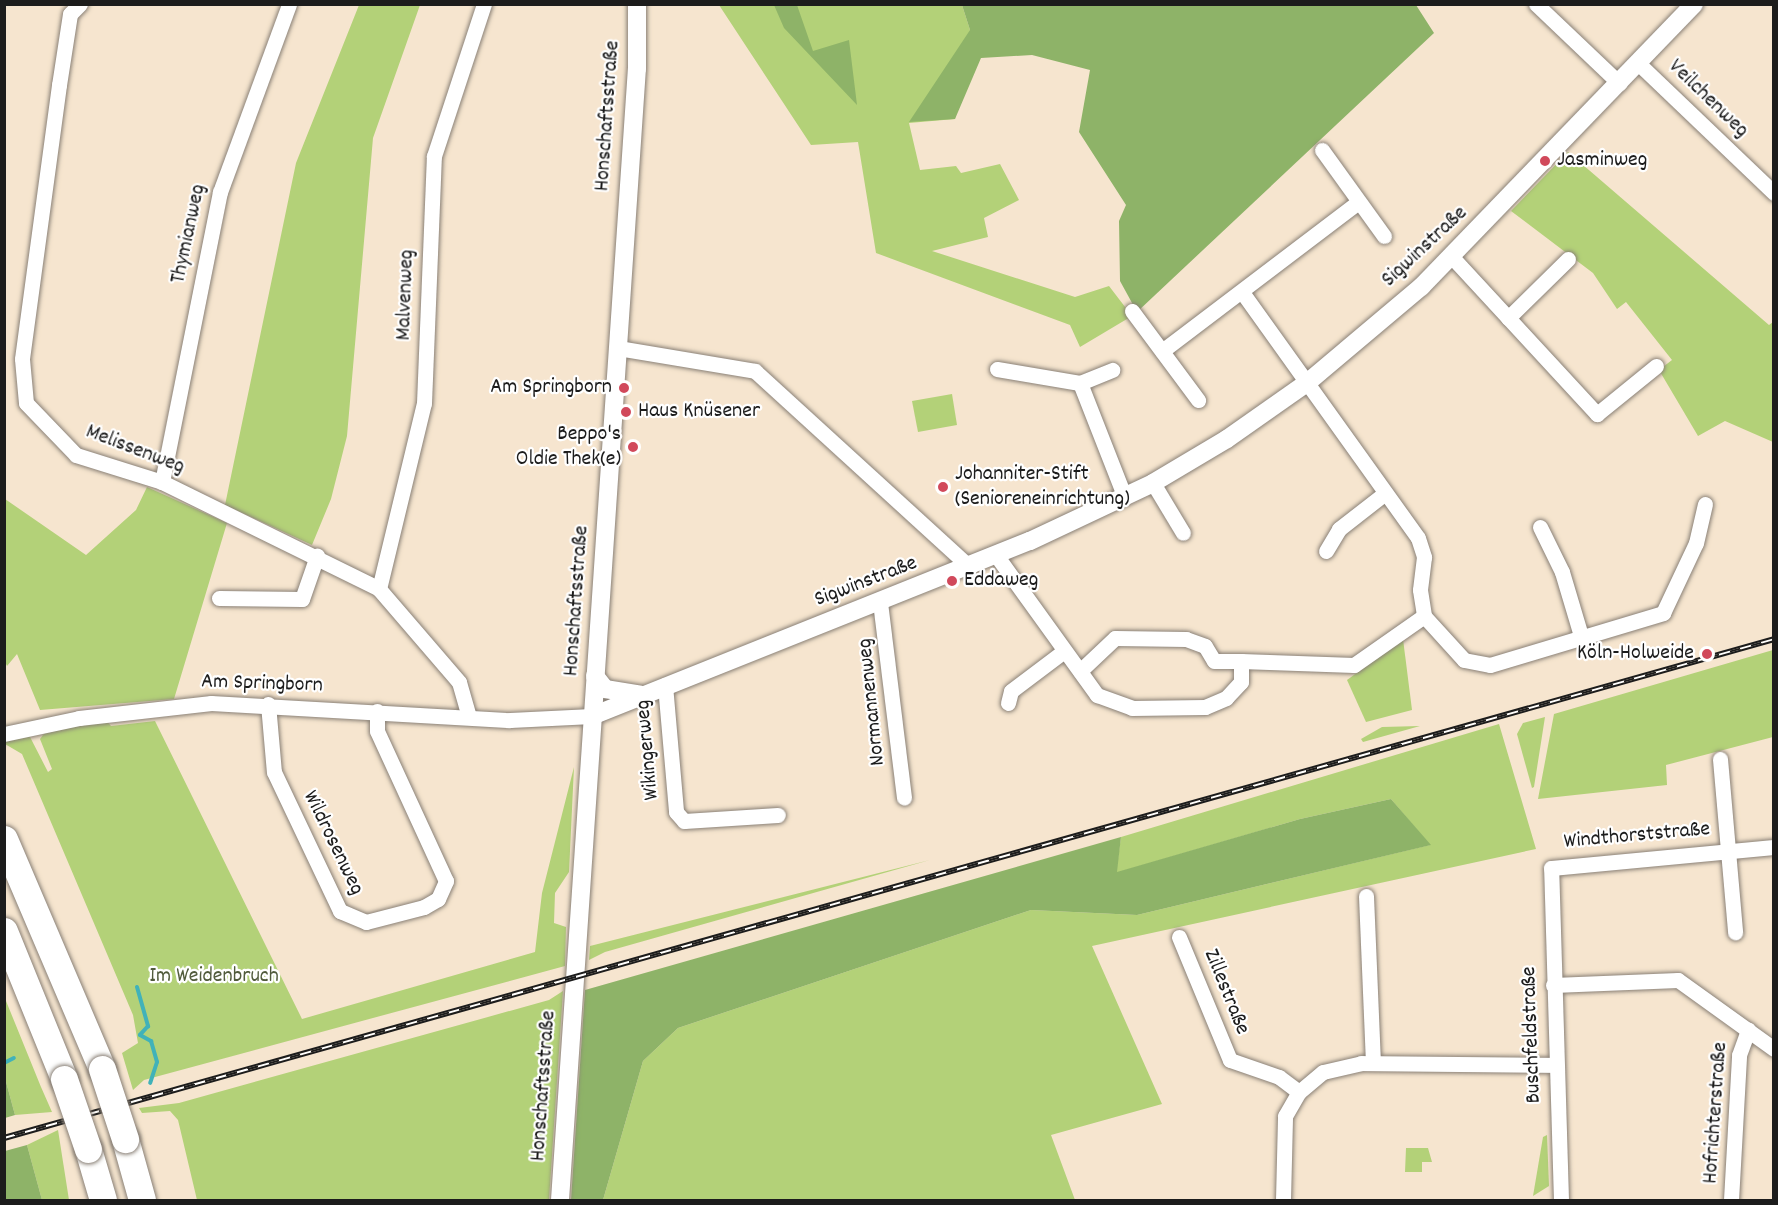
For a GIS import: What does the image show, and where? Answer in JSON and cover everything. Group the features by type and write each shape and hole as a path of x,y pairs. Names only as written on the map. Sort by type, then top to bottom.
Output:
{"highway":[{"path":"4,839 102,1069 142,1200"},
{"path":"4,932 64,1079 103,1200"}],"street":[{"name":"Melissenweg","path":"80,4 70,14 21,386 36,418 76,455 162,482 317,556 379,590 459,682 469,717"},
{"name":"Thymianweg","path":"162,482 220,192 289,4"},
{"name":"Malvenweg","path":"379,590 424,403 434,156 484,4"},
{"name":"Honschaftsstraße","path":"560,1200 618,348 637,4"},
{"path":"1536,4 1619,83"},
{"name":"Sigwinstraße","path":"592,716 970,567 1125,498 1153,483 1308,382 1452,257 1694,4"},
{"name":"Veilchenweg","path":"1638,63 1773,193"},
{"path":"1322,150 1384,236"},
{"path":"1162,351 1358,202"},
{"path":"1452,257 1597,414 1656,366"},
{"path":"1508,318 1568,259"},
{"path":"1242,292 1418,538 1424,557 1420,591 1424,616 1453,650 1478,665 1582,639 1663,613 1696,543 1705,504"},
{"path":"1132,311 1198,400"},
{"path":"618,348 755,371 789,405 970,567"},
{"path":"997,369 1080,383 1113,370"},
{"path":"1080,383 1125,498"},
{"path":"1153,483 1183,532"},
{"path":"1326,551 1339,529 1385,493"},
{"path":"1540,527 1562,572 1582,639"},
{"path":"996,555 1064,651 1108,703 1205,707 1226,698 1240,682 1241,661"},
{"path":"219,598 302,599 317,556"},
{"name":"Normannenweg","path":"880,602 904,798"},
{"path":"1080,671 1115,638 1186,639 1205,646 1214,660 1354,665 1424,616"},
{"path":"1008,703 1011,691 1064,651"},
{"path":"595,676 605,689 643,695"},
{"name":"Wikingerweg","path":"665,686 676,812 684,821 778,815"},
{"name":"Am Springborn","path":"4,734 165,706 268,704 563,721 592,716"},
{"name":"Wildrosenweg","path":"268,704 274,772 340,911 366,922 424,907 438,899 446,881 377,731 377,711"},
{"name":"Windthorststraße","path":"1720,759 1726,851 1735,932"},
{"name":"Windthorststraße","path":"1551,868 1773,847"},
{"name":"Buschfeldstraße","path":"1551,868 1561,1200"},
{"path":"1366,896 1373,1063"},
{"name":"Zillestraße","path":"1179,937 1230,1060 1279,1077 1299,1092"},
{"path":"1553,985 1678,980 1773,1049"},
{"name":"Hofrichterstraße","path":"1731,1200 1739,1055 1748,1030"},
{"path":"1283,1200 1281,1131 1299,1092 1337,1067 1373,1063 1556,1065"}],"green space":[{"path":"359,5 420,5 373,138 347,436 331,499 312,545 225,505 296,163"},
{"path":"719,5 962,5 970,30 955,119 909,123 920,170 956,166 961,173 1000,164 1019,200 984,218 988,237 932,251 1075,297 1109,286 1132,316 1080,347 1070,325 876,253 858,142 811,145"},
{"path":"774,5 797,5 813,51 849,40 857,105 784,28"},
{"path":"962,5 1416,5 1434,33 1137,312 1120,281 1119,221 1126,205 1079,132 1090,70 1032,55 981,58 955,119 909,122 970,30"},
{"path":"1568,152 1769,325 1773,322 1773,442 1725,421 1698,436 1659,370 1672,360 1626,302 1617,309 1593,273 1511,211"},
{"path":"952,394 957,425 918,432 912,401"},
{"path":"147,487 227,523 174,699 40,710 17,654 7,666 5,662 5,499 86,555 136,510"},
{"path":"1403,639 1412,710 1366,722 1347,680"},
{"path":"1773,650 1773,737 1666,765 1667,785 1538,799 1554,714"},
{"path":"1545,717 1532,788 1517,734 1523,723"},
{"name":"Im Weidenbruch","path":"106,720 111,726 155,721 302,1019 535,952 542,893 574,767 569,872 555,893 554,923 566,927 565,966 144,1080 133,1090 122,1053 138,1043 133,1015 22,754 5,744 4,740 29,735 48,772 52,769 40,739 46,731"},
{"path":"1499,724 1536,849 1092,946 1162,1104 1051,1135 1075,1200 603,1200 643,1061 678,1028 1031,910 1137,915 1430,845 1391,799 1300,819 1116,873 1121,837"},
{"path":"1420,726 1363,742 1361,739 1382,727"},
{"path":"1391,799 1431,845 1137,915 1031,910 678,1028 643,1061 603,1200 571,1200 585,990 1121,837 1117,872 1300,819"},
{"path":"930,860 605,952 589,960 590,946"},
{"path":"563,991 549,1200 197,1200 178,1120 170,1111 142,1113 139,1108 179,1103 549,1000"},
{"path":"4,996 52,1112 15,1115 5,1078"},
{"path":"5,1078 15,1115 5,1118"},
{"path":"58,1130 69,1200 42,1200 27,1145"},
{"path":"1547,1135 1549,1186 1533,1196 1543,1137"},
{"path":"27,1145 42,1200 5,1200 5,1151"},
{"path":"1406,1148 1428,1148 1432,1162 1422,1162 1422,1172 1405,1172"}],"waterway":[{"path":"137,987 148,1026 140,1035 151,1041 157,1062 150,1083"},
{"path":"4,1063 14,1058"}],"railway":[{"path":"4,1138 1774,639"}],"place":[{"name":"Jasminweg","path":"1545,161"},
{"name":"Am Springborn","path":"624,388"},
{"name":"Haus Knüsener","path":"626,412"},
{"name":"Beppo's Oldie Thek(e)","path":"633,447"},
{"name":"Johanniter-Stift (Senioreneinrichtung)","path":"943,487"},
{"name":"Eddaweg","path":"952,581"},
{"name":"Köln-Holweide","path":"1707,654"}]}
